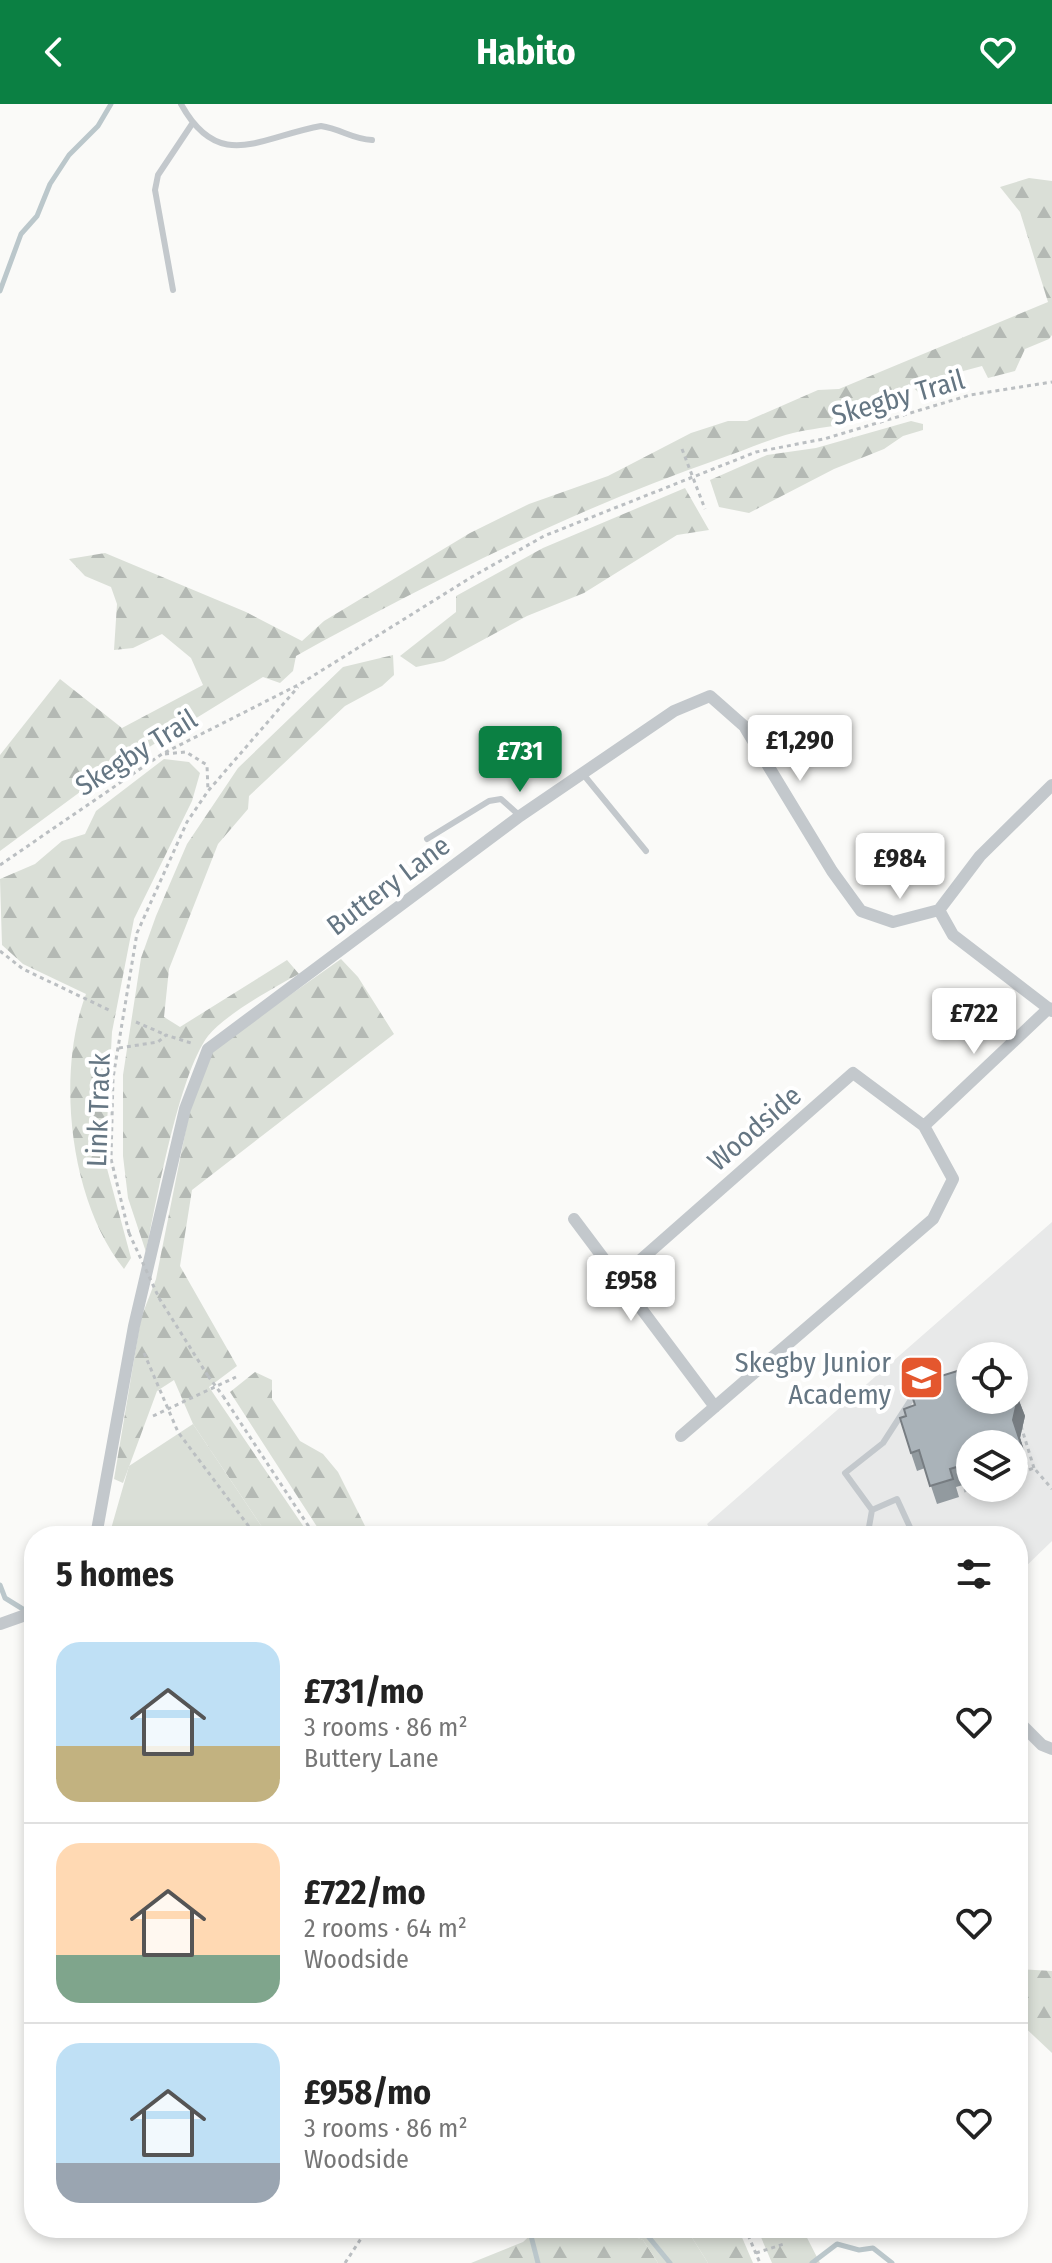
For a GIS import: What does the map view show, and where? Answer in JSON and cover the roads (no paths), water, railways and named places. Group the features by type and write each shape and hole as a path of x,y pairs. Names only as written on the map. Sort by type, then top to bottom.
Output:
{"street":[{"name":"Buttery Lane","path":"98,1526 134,1326 185,1109 208,1049 520,816 674,711 710,696 744,726 832,871 861,911 893,922 939,910"},
{"path":"924,1126 1050,1009 953,935 939,910 980,856 1052,785"},
{"name":"Woodside","path":"620,1278 853,1073 924,1126 953,1179 933,1219 681,1436"},
{"path":"574,1219 715,1407"},
{"path":"0,1624 24,1616"},
{"path":"1028,1731 1042,1745 1052,1749"}],"lane":[{"path":"181,104 192,124 223,146 240,147 321,126 335,128 353,139 372,140"},
{"path":"173,290 155,190 158,175 192,124"},
{"path":"583,774 646,851"},
{"path":"427,839 489,801 501,799 520,816"},
{"path":"869,1526 872,1510 845,1473 883,1443 914,1395"},
{"path":"872,1510 897,1499 909,1526"}],"waterway":[{"path":"0,291 21,234 37,216 50,184 69,155 98,126 111,104"},
{"path":"0,1585 5,1598 24,1610"},
{"path":"532,2238 538,2263"},
{"path":"649,2238 670,2263"},
{"path":"812,2263 837,2244 859,2250 873,2248 892,2263"}],"place":[{"name":"Skegby Junior Academy","path":"922,1378"}]}
